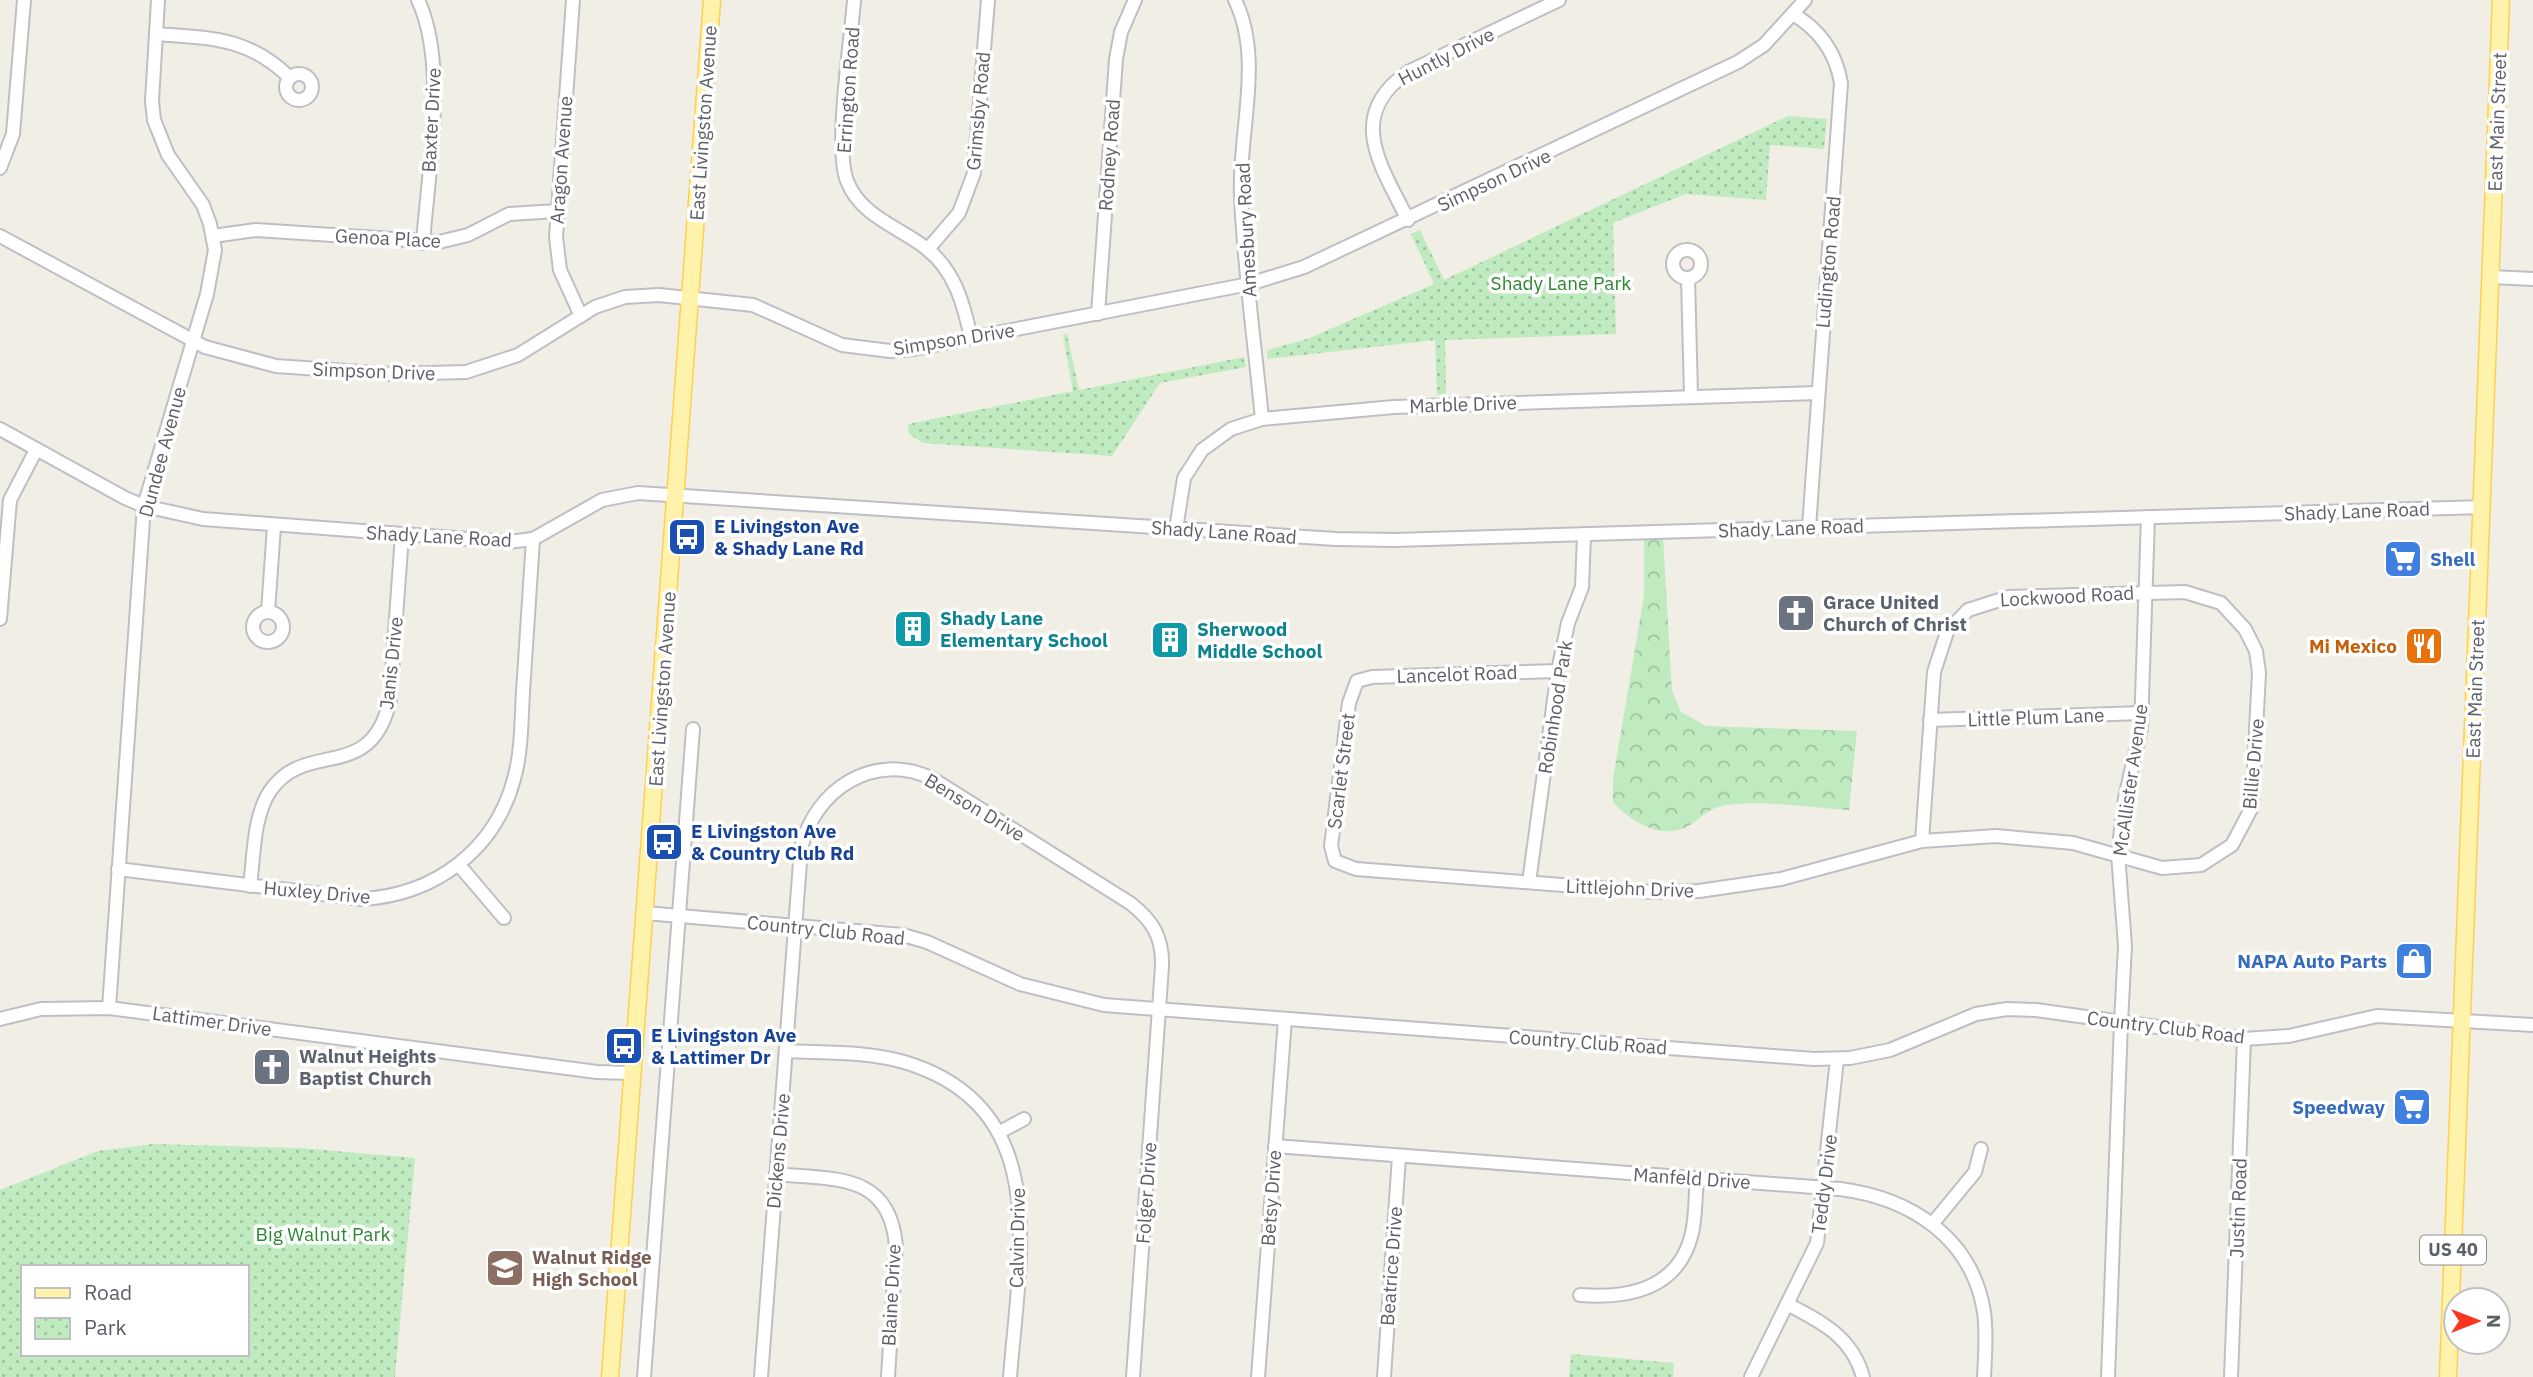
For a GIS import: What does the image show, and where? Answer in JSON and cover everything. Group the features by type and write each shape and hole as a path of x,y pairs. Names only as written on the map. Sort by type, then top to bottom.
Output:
{"main road":[{"name":"East Livingston Avenue","path":"610,1377 712,0"},
{"name":"East Main Street","path":"2448,1377 2501,0"}],"street":[{"path":"0,169 13,134 24,0"},
{"name":"Dundee Avenue","path":"109,1007 144,506 211,279 213,236 200,199 168,155 155,120 152,101 158,0"},
{"name":"Baxter Drive","path":"418,0 432,44 434,72 423,243"},
{"name":"Aragon Avenue","path":"573,0 556,237 560,271 581,316"},
{"name":"Errington Road","path":"854,0 842,148 848,183 868,211 928,249 954,281 971,338"},
{"name":"Grimsby Road","path":"928,249 959,213 974,173 988,0"},
{"name":"Rodney Road","path":"1098,314 1116,59 1121,32 1135,0"},
{"name":"Amesbury Road","path":"1235,0 1243,19 1247,50 1240,193 1262,419"},
{"name":"Huntly Drive","path":"1408,220 1373,145 1373,121 1382,96 1393,82 1408,72 1559,0"},
{"name":"Simpson Drive","path":"0,236 193,341 221,353 276,366 430,375 466,372 518,355 581,316 625,297 690,298 753,305 819,337 865,350 914,349 1249,284 1304,267 1738,62 1764,45 1805,0"},
{"name":"Ludington Road","path":"1793,14 1805,22 1825,43 1836,60 1841,83 1809,527"},
{"path":"156,34 225,39 243,44 279,66 290,78"},
{"name":"Genoa Place","path":"213,236 256,230 423,243 468,235 509,214 558,211"},
{"path":"2491,277 2533,279"},
{"path":"1688,278 1691,396"},
{"name":"Marble Drive","path":"1176,529 1184,478 1202,450 1231,429 1262,419 1394,407 1817,393"},
{"name":"Shady Lane Road","path":"0,429 144,506 203,519 482,542 533,539 602,500 638,494 1176,529 1395,540 2482,507"},
{"path":"0,619 10,500 36,450"},
{"name":"McAllister Avenue","path":"2108,1377 2125,946 2118,854 2142,713 2148,517"},
{"path":"268,612 274,526"},
{"name":"Robinhood Park","path":"1529,883 1558,671 1568,623 1582,587 1584,534"},
{"name":"Janis Drive","path":"250,886 260,819 271,790 302,765 355,753 370,741 383,722 390,700 402,535"},
{"name":"Huxley Drive","path":"118,869 339,898 374,898 425,885 459,865 489,833 515,777 533,539"},
{"name":"Lockwood Road","path":"1922,841 1934,672 1947,632 1968,610 2009,597 2146,593 2199,594 2221,603 2235,615"},
{"name":"Billie Drive","path":"1922,841 1962,836 2028,837 2073,843 2162,868 2190,868 2210,862 2223,853 2245,827 2254,794 2259,673 2256,651 2235,615"},
{"name":"Lancelot Road","path":"1357,681 1372,677 1558,671"},
{"name":"Scarlet Street","path":"1335,861 1331,852 1332,835 1349,703 1357,681"},
{"name":"Little Plum Lane","path":"1930,720 2142,713"},
{"path":"644,1377 693,729"},
{"name":"Benson Drive","path":"796,926 801,849 816,809 855,778 879,771 906,770 933,779 1147,917 1160,941 1163,954 1158,1008"},
{"name":"Littlejohn Drive","path":"1335,861 1348,868 1529,883 1652,892 1699,891 1780,879 1855,856 1922,841"},
{"path":"459,865 503,918"},
{"name":"Country Club Road","path":"645,913 903,935 927,942 1012,981 1058,996 1104,1005 1837,1059 1890,1050 1950,1023 1992,1011 2036,1010 2245,1038 2289,1037 2377,1016 2533,1025"},
{"name":"Dickens Drive","path":"761,1377 796,926"},
{"name":"Lattimer Drive","path":"0,1019 49,1008 109,1007 597,1072 632,1073"},
{"name":"Folger Drive","path":"1133,1377 1158,1008"},
{"name":"Betsy Drive","path":"1258,1377 1284,1019"},
{"name":"Justin Road","path":"2231,1377 2245,1038"},
{"name":"Calvin Drive","path":"787,1051 887,1058 924,1069 960,1090 988,1116 999,1132 1009,1150 1017,1178 1021,1209 1010,1377"},
{"name":"Teddy Drive","path":"1751,1377 1817,1243 1837,1059"},
{"path":"999,1132 1024,1119"},
{"name":"Manfeld Drive","path":"1275,1146 1824,1188 1885,1197 1933,1223 1956,1250 1975,1280 1984,1311 1984,1377"},
{"path":"1933,1223 1975,1172 1982,1149"},
{"name":"Beatrice Drive","path":"1384,1377 1399,1156"},
{"name":"Blaine Drive","path":"776,1174 846,1180 863,1187 884,1207 893,1226 895,1246 888,1377"},
{"path":"1580,1295 1619,1297 1644,1291 1675,1268 1692,1233 1697,1179"},
{"path":"1787,1304 1836,1332 1849,1345 1863,1377"}],"green space":[{"name":"Shady Lane Park","path":"1788,116 1827,119 1824,149 1770,145 1766,200 1686,194 1613,223 1616,334 1445,340 1446,394 1437,395 1435,340 1267,359 1267,350 1307,339 1434,284 1411,234 1420,230 1444,280"},
{"path":"1067,334 1079,390 1244,357 1246,367 1160,383 1112,456 923,443 909,434 908,424 1073,391 1063,335"},
{"path":"1644,537 1663,537 1672,691 1681,712 1706,726 1857,731 1849,810 1763,803 1727,805 1712,810 1682,829 1660,831 1639,823 1613,802 1613,779 1644,595"},
{"name":"Big Walnut Park","path":"153,1144 301,1148 415,1158 395,1377 0,1377 0,1190 98,1151"},
{"path":"1571,1354 1674,1363 1673,1377 1569,1377"}],"place":[{"name":"E Livingston Ave & Shady Lane Rd","path":"687,537"},
{"name":"Shell","path":"2403,559"},
{"name":"Grace United Church of Christ","path":"1796,613"},
{"name":"Shady Lane Elementary School","path":"913,629"},
{"name":"Sherwood Middle School","path":"1170,640"},
{"name":"Mi Mexico","path":"2424,646"},
{"name":"E Livingston Ave & Country Club Rd","path":"664,842"},
{"name":"NAPA Auto Parts","path":"2414,961"},
{"name":"E Livingston Ave & Lattimer Dr","path":"624,1046"},
{"name":"Walnut Heights Baptist Church","path":"272,1067"},
{"name":"Speedway","path":"2412,1107"},
{"name":"Walnut Ridge High School","path":"505,1268"}]}
